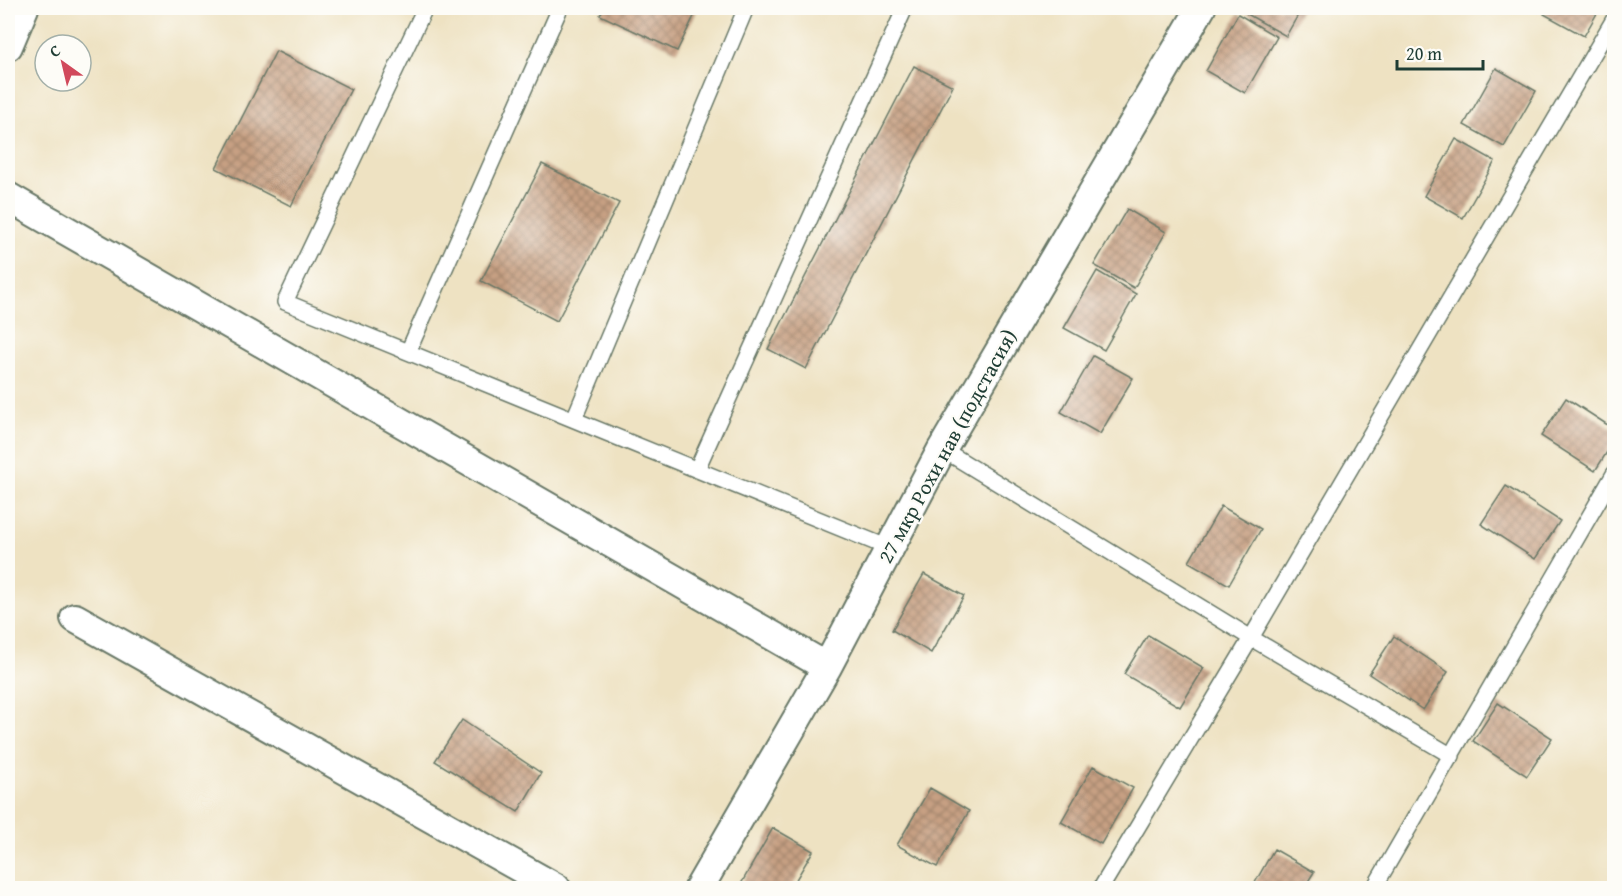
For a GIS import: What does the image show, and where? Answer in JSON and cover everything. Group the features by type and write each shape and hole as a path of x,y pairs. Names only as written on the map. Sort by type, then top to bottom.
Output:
{"street":[{"path":"8,46 24,8"},
{"name":"27 мкр Рохи нав (подстасия)","path":"699,888 827,667 942,449 1201,8"},
{"path":"8,197 827,667"},
{"path":"75,618 556,888"}],"lane":[{"path":"425,8 285,302 890,548"},
{"path":"408,352 560,8"},
{"path":"574,419 746,8"},
{"path":"697,470 905,8"},
{"path":"1101,888 1251,638 1614,18"},
{"path":"942,449 1251,638 1452,756"},
{"path":"1374,888 1614,474"}],"building":[{"path":"604,8 698,8 677,51 600,15"},
{"path":"1250,8 1302,8 1286,36 1247,14"},
{"path":"1548,8 1600,8 1584,36 1544,14"},
{"path":"1238,14 1277,37 1245,93 1206,71"},
{"path":"276,51 351,89 291,206 216,168"},
{"path":"914,66 953,86 806,369 768,349"},
{"path":"1496,68 1536,91 1504,147 1464,125"},
{"path":"1456,139 1495,161 1463,218 1424,196"},
{"path":"542,164 619,203 557,321 481,281"},
{"path":"1127,209 1166,232 1134,288 1094,265"},
{"path":"1097,271 1136,294 1104,350 1064,328"},
{"path":"1093,356 1133,378 1100,434 1061,412"},
{"path":"1566,398 1614,429 1614,441 1595,471 1541,436"},
{"path":"1506,486 1560,521 1535,559 1481,524"},
{"path":"1221,506 1261,529 1229,585 1189,562"},
{"path":"924,574 964,596 931,653 892,630"},
{"path":"1148,635 1204,668 1180,707 1124,674"},
{"path":"1394,636 1448,672 1423,710 1369,674"},
{"path":"1498,703 1552,738 1527,776 1473,741"},
{"path":"462,720 541,773 518,812 435,761"},
{"path":"1093,766 1133,788 1101,844 1061,822"},
{"path":"930,788 969,811 937,867 897,845"},
{"path":"773,828 813,851 791,888 748,888 741,884"},
{"path":"1274,849 1314,872 1304,888 1252,888"}]}
